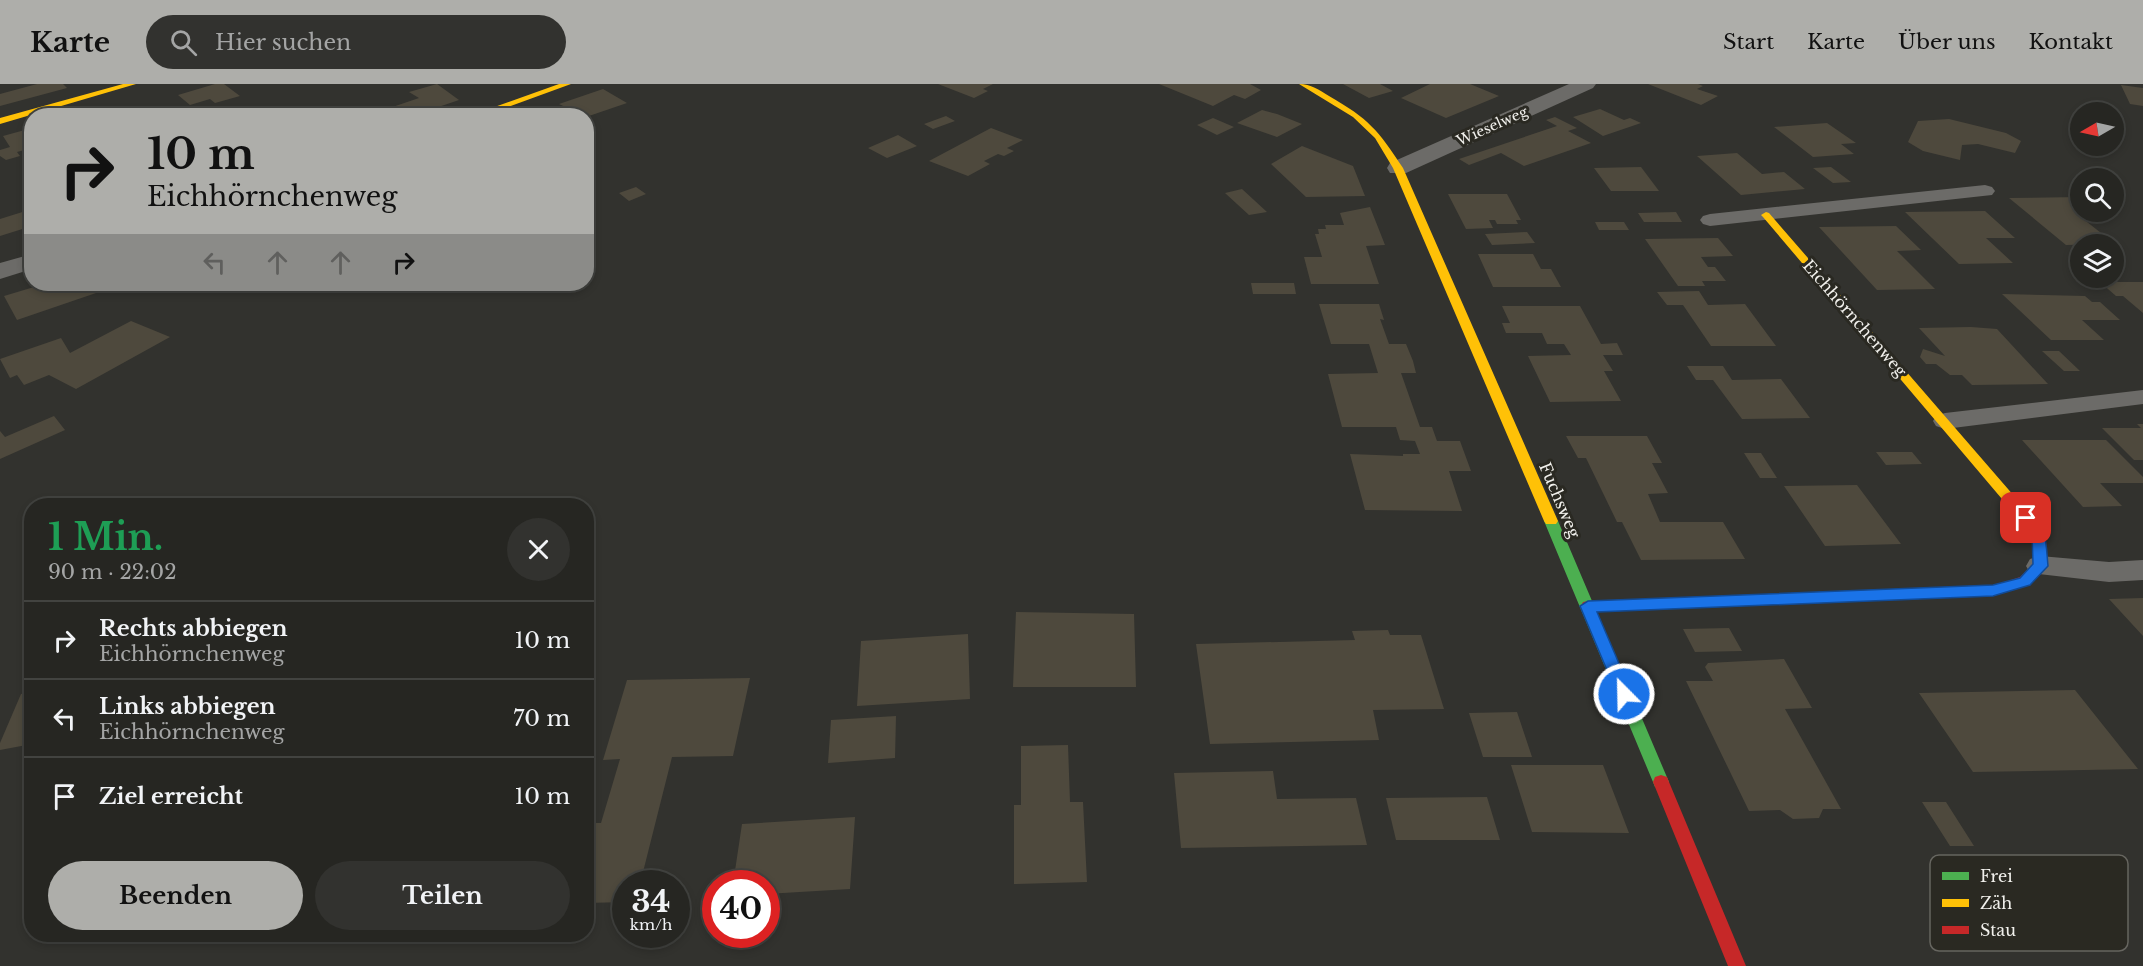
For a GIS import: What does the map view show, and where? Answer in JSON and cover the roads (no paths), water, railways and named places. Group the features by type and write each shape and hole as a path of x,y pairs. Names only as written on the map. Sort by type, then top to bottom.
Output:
{"street":[{"path":"46,108 132,84"},
{"path":"496,108 567,84"},
{"name":"Fuchsweg","path":"1303,84 1356,115 1378,136 1398,168 1588,606 1737,966"},
{"name":"Wieselweg","path":"1398,168 1586,84"},
{"path":"0,121 24,114"},
{"name":"Eichhörnchenweg","path":"1766,215 2039,533 2040,566"},
{"path":"2,270 24,263"},
{"path":"1588,606 1993,591 2025,581 2040,566"}],"lane":[{"path":"1710,220 1985,191"},
{"path":"1945,422 2143,397"},
{"path":"2040,566 2109,572 2143,570"}]}
